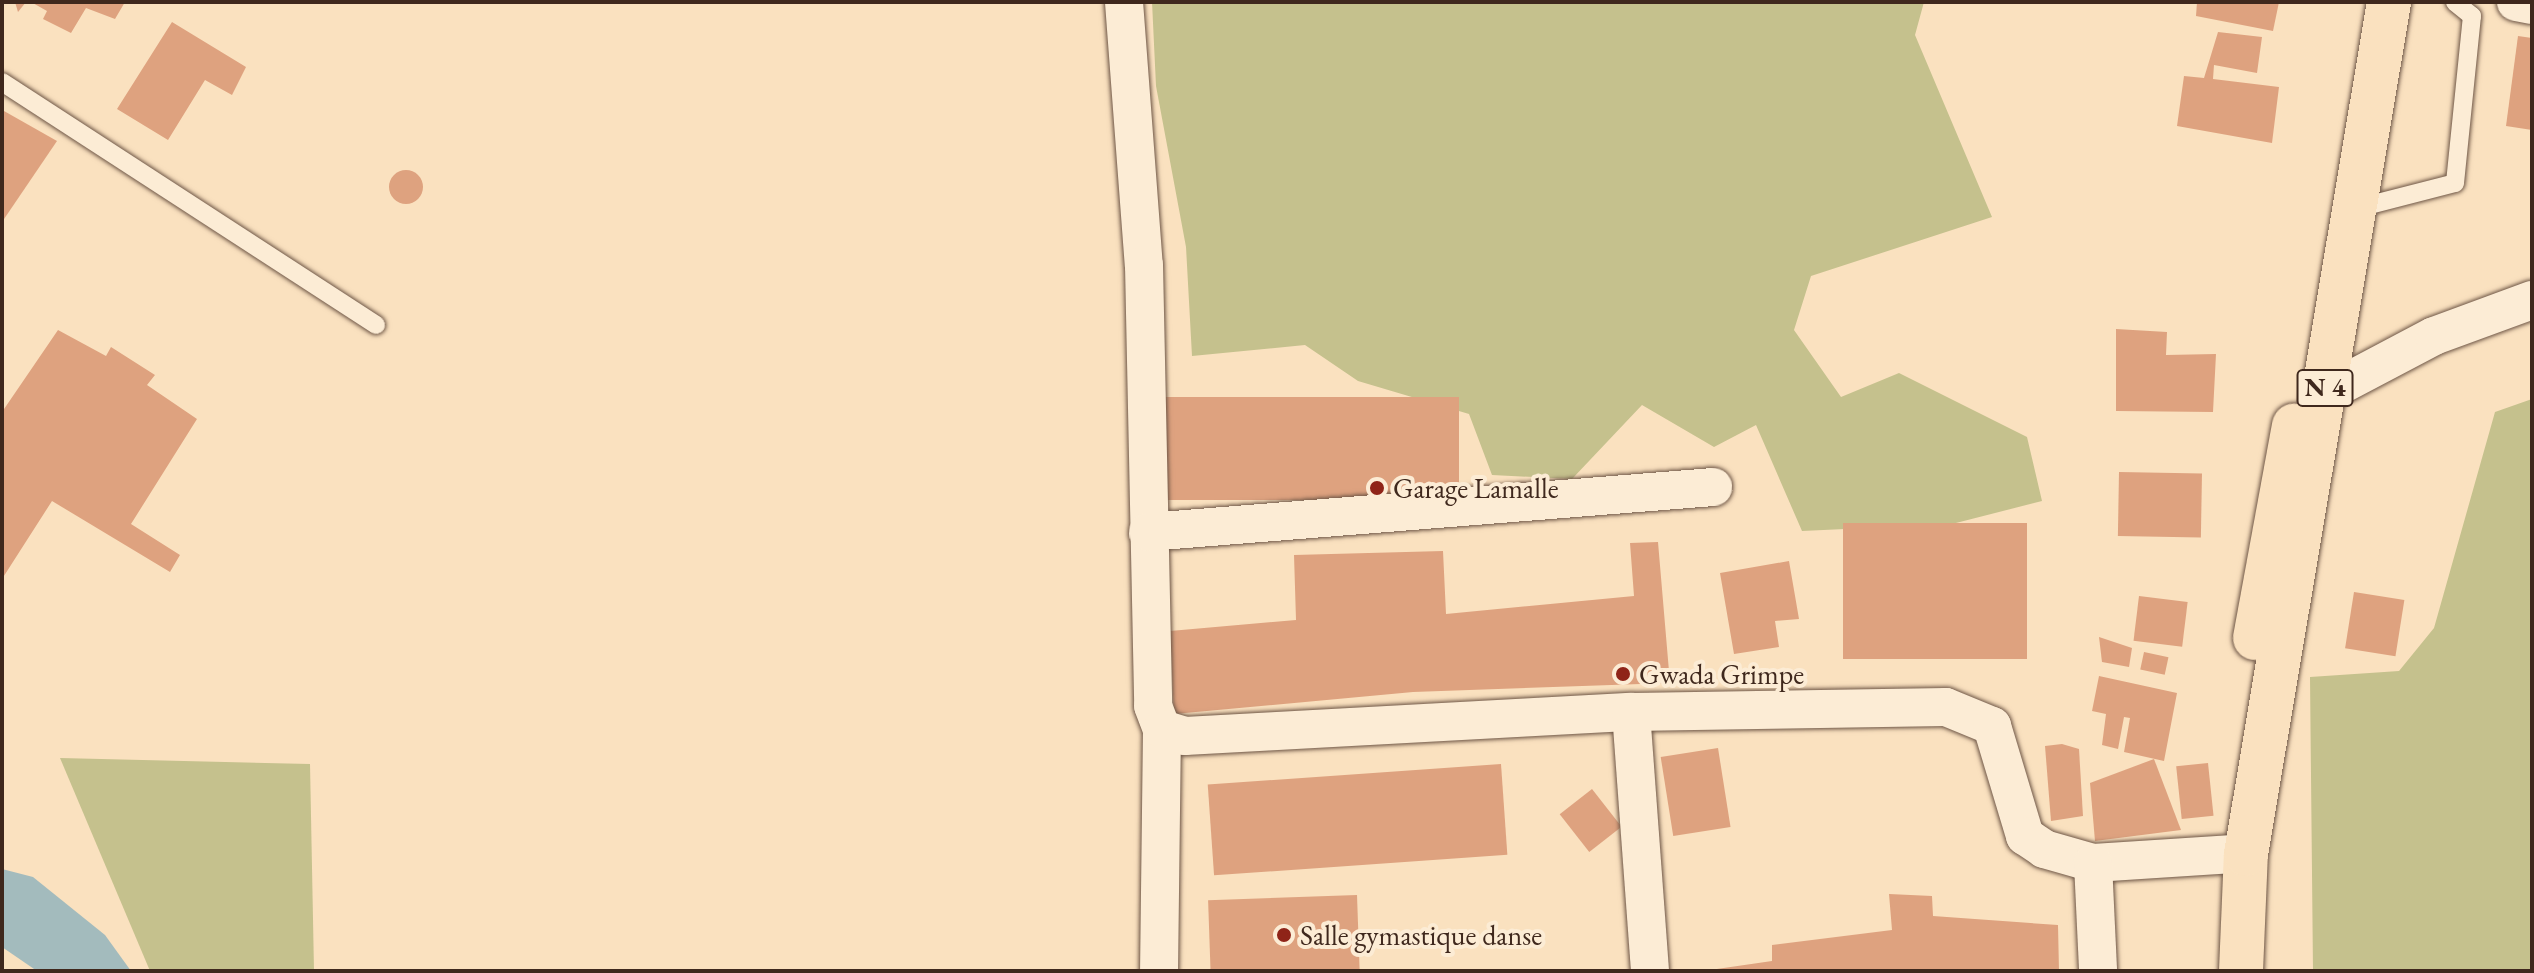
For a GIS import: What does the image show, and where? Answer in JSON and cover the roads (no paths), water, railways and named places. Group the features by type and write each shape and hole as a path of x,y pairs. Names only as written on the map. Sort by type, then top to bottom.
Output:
{"highway":[{"name":"N 4","path":"2230,971 2234,854 2272,515 2305,380 2366,2"},
{"name":"N 4","path":"2241,971 2246,854 2389,2"}],"street":[{"path":"1124,2 1144,265 1153,706 1162,729 1159,971"},
{"path":"2516,2 2532,5"},
{"path":"2324,394 2434,336 2532,300"},
{"path":"1148,532 1713,487"},
{"path":"1162,729 1185,736 1631,712 1946,707 1972,713 1992,726 2025,836 2093,863 2234,854"},
{"path":"1631,712 1650,971"},
{"path":"2093,863 2098,971"}],"lane":[{"path":"2354,209 2455,183 2472,16 2455,2"},
{"path":"2,82 376,325"}],"water":[{"path":"2,869 33,877 105,935 131,971 37,971 2,947"}],"place":[{"name":"Garage Lamalle","path":"1377,488"},
{"name":"Gwada Grimpe","path":"1623,674"},
{"name":"Salle gymastique danse","path":"1284,935"}]}
